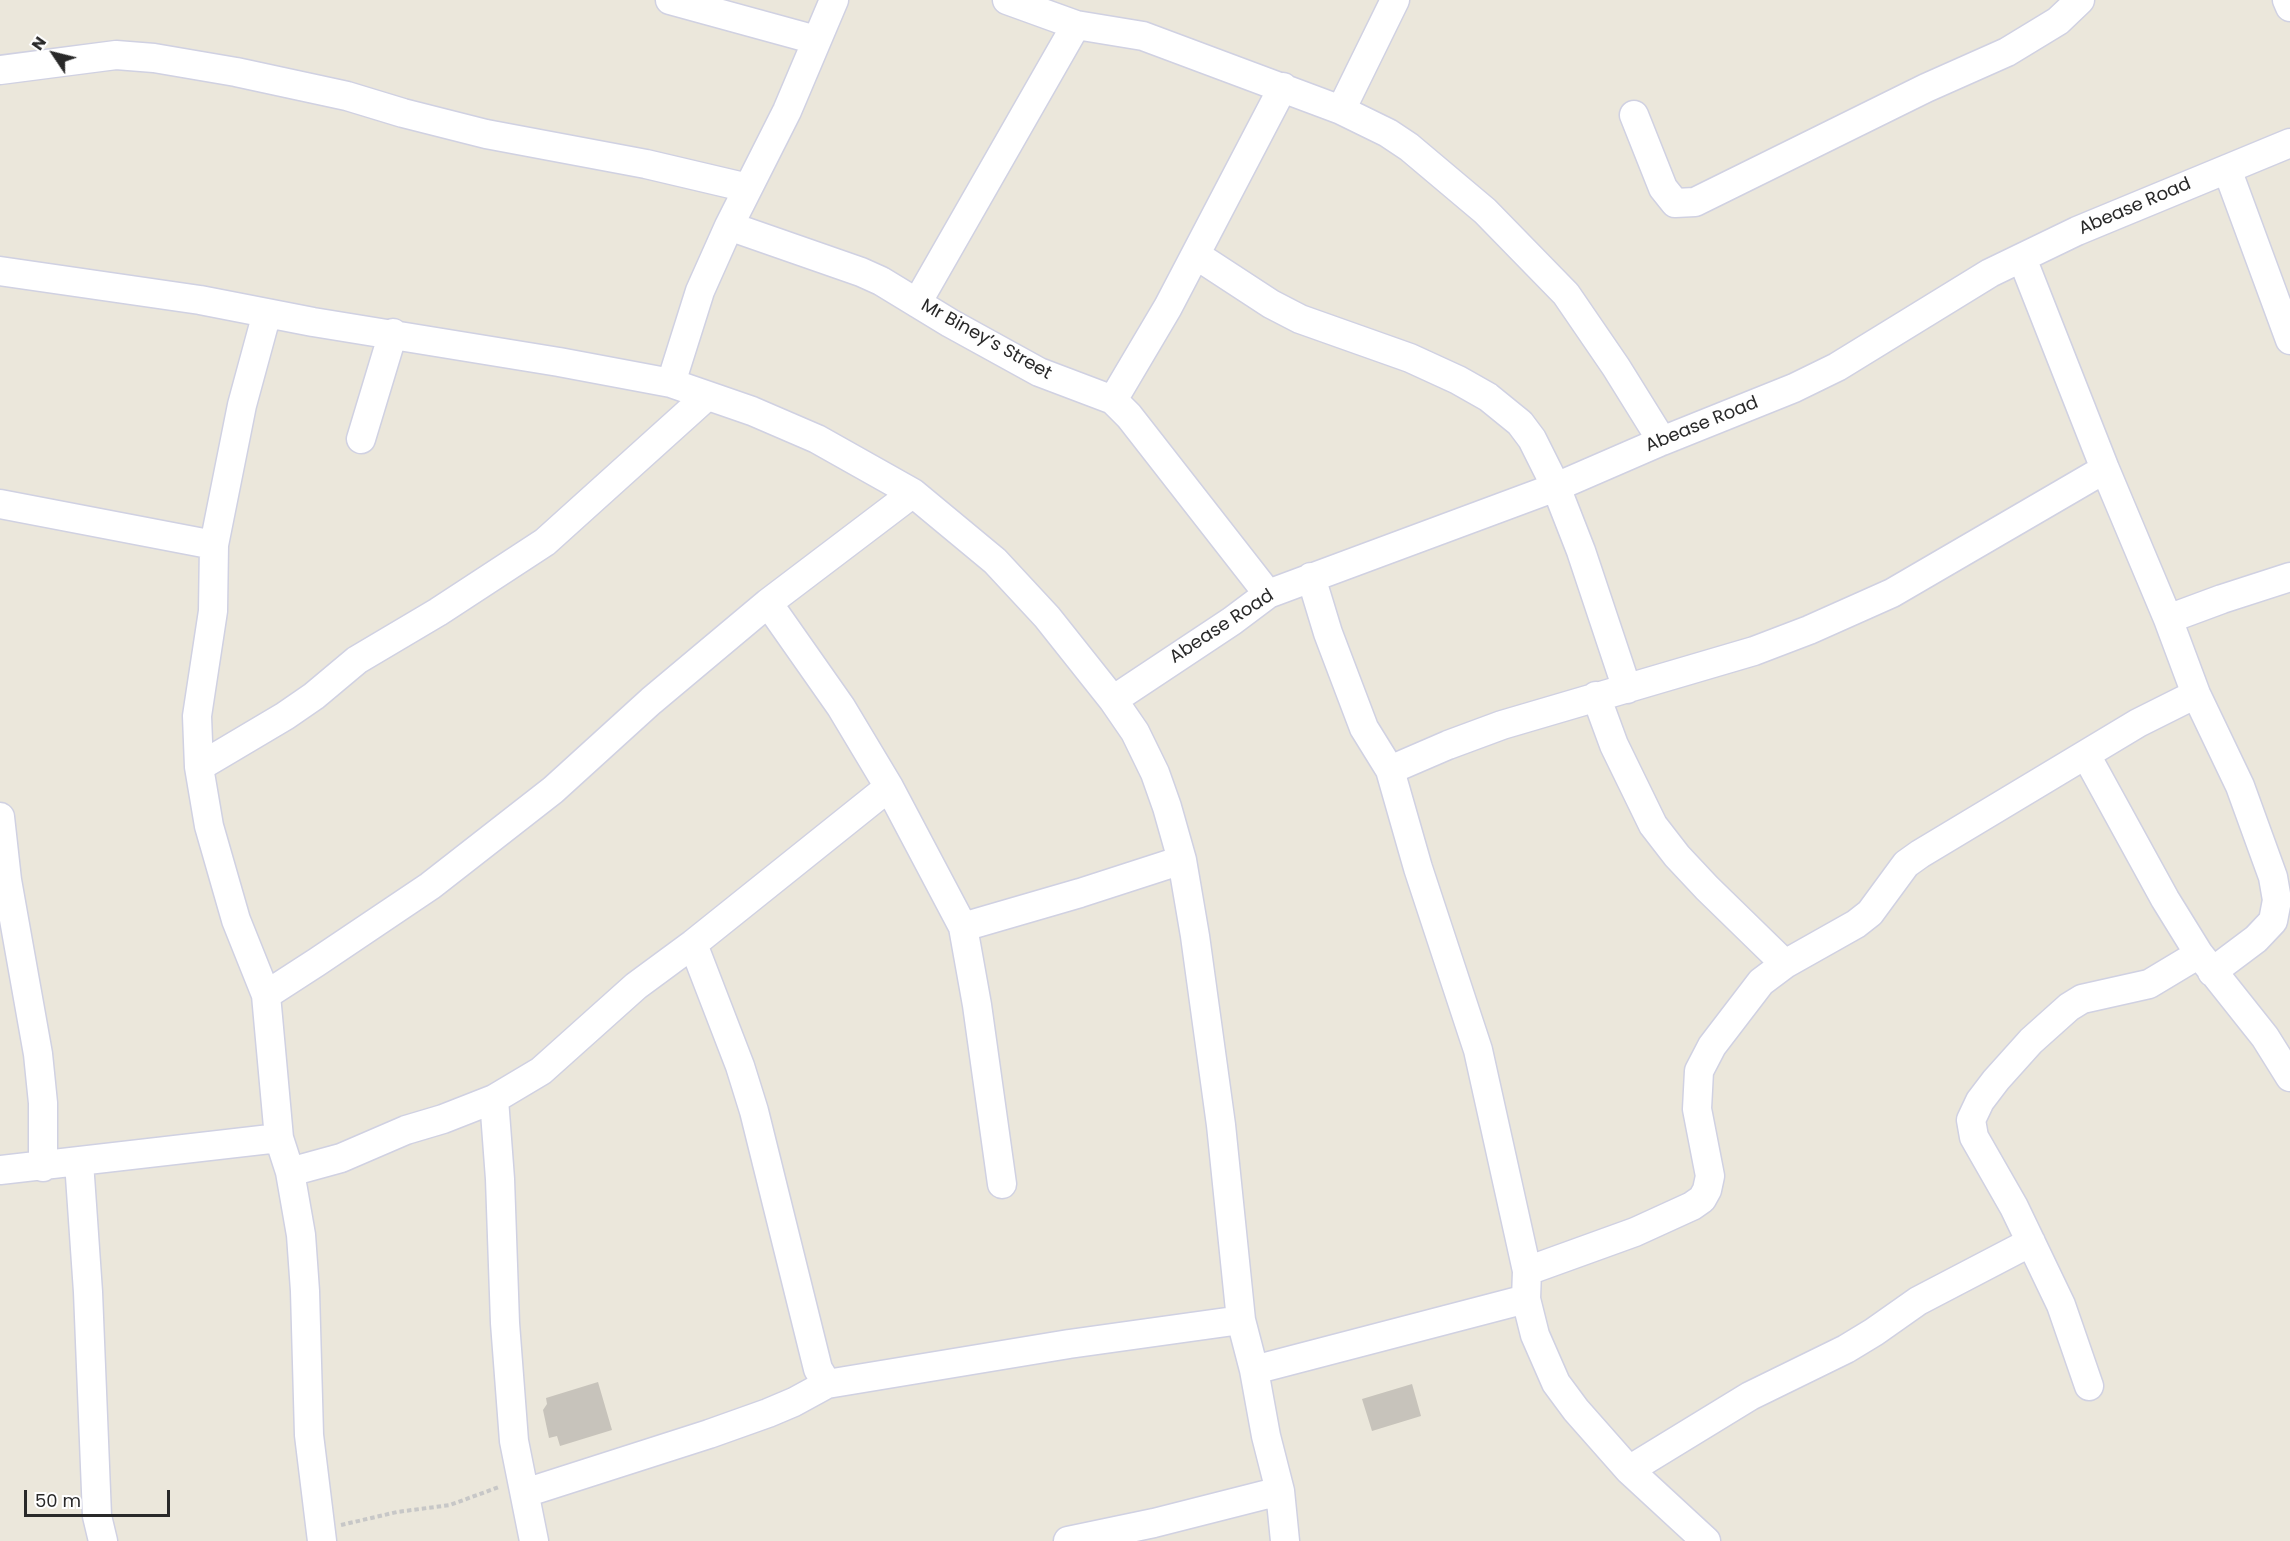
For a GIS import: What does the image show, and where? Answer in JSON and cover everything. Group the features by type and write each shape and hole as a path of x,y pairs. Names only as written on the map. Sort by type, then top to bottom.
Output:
{"street":[{"path":"670,0 816,40"},
{"path":"671,383 700,291 729,226 787,111 834,0"},
{"path":"1007,0 1076,25 1143,36 1283,87 1341,110 1388,133 1409,147 1485,211 1566,294 1580,312 1662,441"},
{"path":"1341,110 1395,0"},
{"path":"1634,116 1663,188 1675,203 1695,202 1926,88 2007,51 2058,21 2080,0"},
{"path":"2287,0 2290,7"},
{"path":"917,303 1076,25"},
{"path":"0,70 116,55 154,58 236,72 347,96 486,134 646,164 748,188"},
{"path":"1113,399 1196,255 1283,87"},
{"name":"Abease Road","path":"1113,700 1232,621 1268,594 1556,487 1794,388 1837,367 1990,273 2077,231 2290,143"},
{"path":"2227,169 2290,340"},
{"name":"Mr Biney’s Street","path":"729,226 861,272 1040,372 1113,399 1268,594"},
{"path":"1196,255 1271,304 1300,319 1410,358 1458,380 1488,397 1520,423 1532,439 1556,487 1581,551 1628,689"},
{"path":"2022,258 2196,694 2240,786 2273,877 2277,900 2273,921 2256,939 2205,963 2149,984 2082,999 2069,1007 2013,1060 1980,1101 1971,1120 1974,1137 2014,1208 2061,1305 2089,1386"},
{"path":"0,271 200,300 671,383 752,411 817,439 913,493 995,561 1023,589 1113,700 1135,732 1155,773 1167,807 1182,860 1213,1063 1241,1320 1280,1491 1285,1541"},
{"path":"267,312 242,405 214,545 213,611 197,716 199,767 209,826 236,920 266,994 279,1138 290,1172 301,1235 309,1435 321,1535"},
{"path":"362,439 393,333"},
{"path":"199,767 285,716 314,696 357,660 438,612 545,542 707,396"},
{"path":"1390,770 1448,745 1596,696 1628,689 1754,651 1892,594 2105,469"},
{"path":"266,994 430,886 553,790 651,701 768,603 913,493"},
{"path":"0,505 214,545"},
{"path":"2168,619 2290,577"},
{"path":"1311,578 1328,633 1364,728 1390,770 1478,1050 1527,1271 1526,1299 1535,1335 1556,1383 1576,1410 1629,1470 1706,1541"},
{"path":"768,603 840,707 889,787 963,927 977,1005 1002,1184"},
{"path":"1527,1271 1635,1232 1692,1206 1702,1199 1710,1176 1697,1109 1699,1071 1712,1046 1761,982 1785,964 1856,924 1870,913 1906,864 1920,854 2138,723 2196,694"},
{"path":"1596,696 1614,745 1653,825 1677,856 1707,888 1785,964"},
{"path":"2086,755 2165,899 2205,963 2265,1037 2290,1077"},
{"path":"290,1172 340,1158 406,1130 443,1119 494,1099 541,1071 636,986 693,944 889,787"},
{"path":"0,817 9,947 30,1001 38,1054 42,1103 43,1167"},
{"path":"963,927 1182,860"},
{"path":"693,944 740,1066 754,1112 818,1369 826,1384"},
{"path":"494,1099 500,1179 509,1390 514,1441 534,1541"},
{"path":"0,1170 43,1167 279,1138"},
{"path":"80,1162 98,1516 104,1541"},
{"path":"1629,1470 1750,1396 1846,1349 1918,1301 2031,1242"},
{"path":"1254,1370 1526,1299"},
{"path":"523,1486 758,1416 794,1402 826,1384 1069,1344 1241,1320"},
{"path":"1068,1541 1280,1491"}],"path":[{"path":"321,1535 397,1512 450,1505 495,1488 523,1486"}],"building":[{"path":"598,1382 612,1430 560,1446 557,1436 549,1438 543,1410 547,1404 546,1398"},
{"path":"1412,1384 1421,1416 1372,1431 1362,1399"}]}
